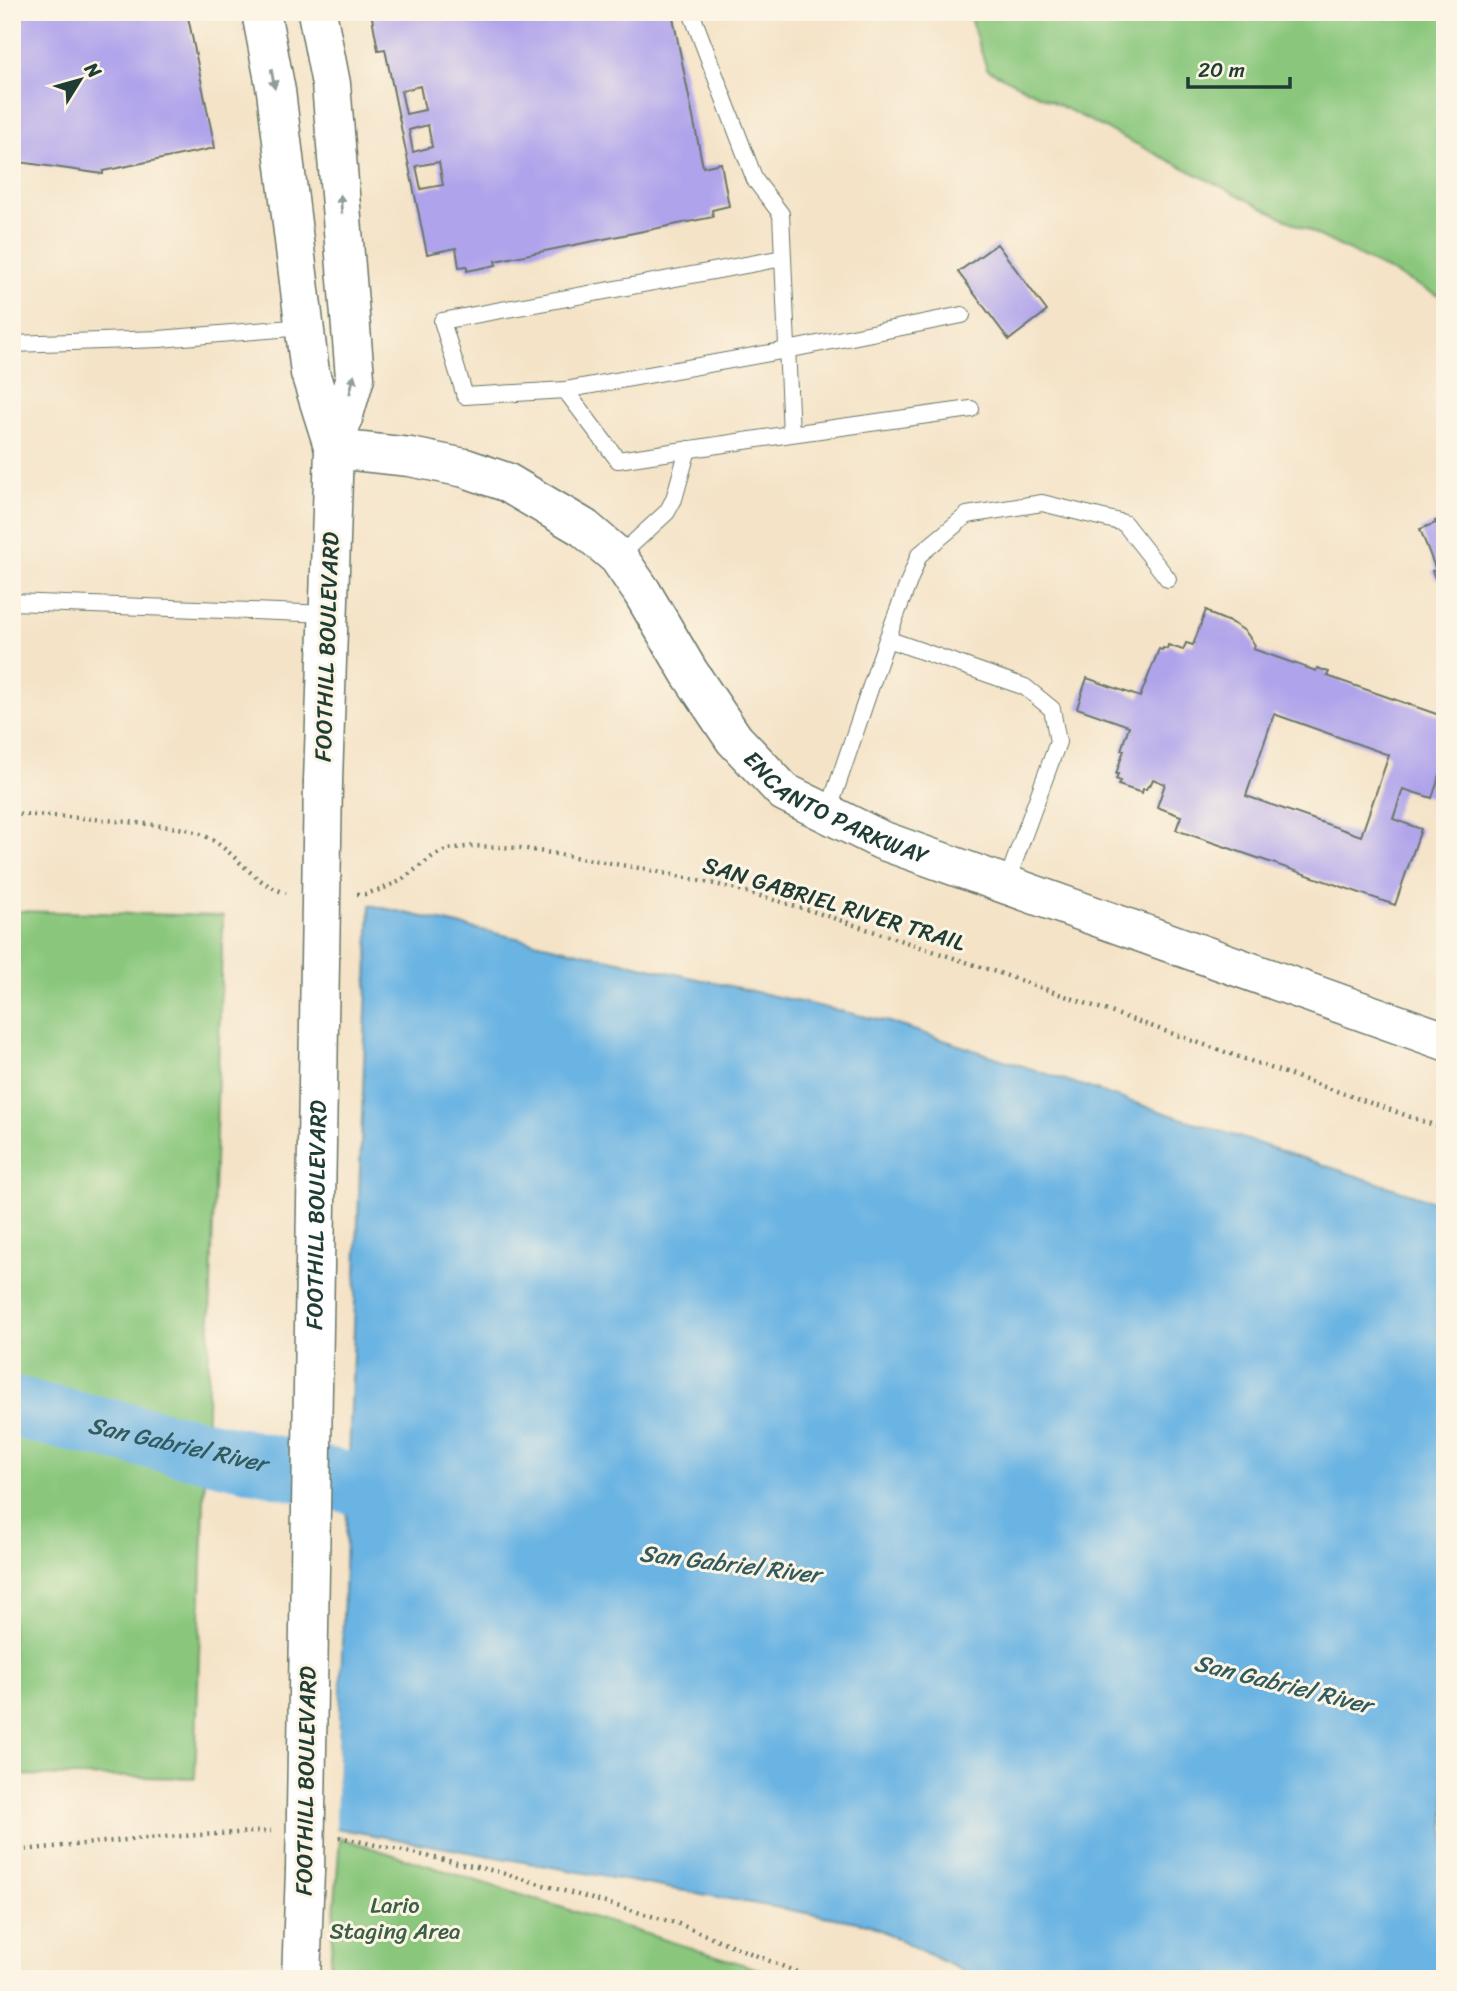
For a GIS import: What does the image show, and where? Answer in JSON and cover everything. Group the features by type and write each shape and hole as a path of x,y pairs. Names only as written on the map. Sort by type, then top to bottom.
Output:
{"main road":[{"name":"FOOTHILL BOULEVARD","path":"261,12 276,91 310,373 334,449"},
{"name":"FOOTHILL BOULEVARD","path":"301,1979 323,781 334,449 355,377 331,84 317,12"},
{"name":"ENCANTO PARKWAY","path":"334,449 410,457 465,468 506,482 584,528 618,558 734,739 784,792 881,840 1445,1041"}],"lane":[{"path":"691,12 755,180 781,214 792,433"},
{"path":"783,258 442,321 465,396 565,390 962,316"},
{"path":"12,344 160,339 304,327"},
{"path":"565,390 618,460 971,409"},
{"path":"618,558 667,512 674,499 688,449"},
{"path":"827,814 919,555 967,515 1042,503 1124,523 1168,579"},
{"path":"12,602 329,614"},
{"path":"887,639 1026,687 1052,709 1058,742 1006,884"}],"path":[{"path":"12,814 95,818 183,829 216,842 260,881 289,894"},
{"name":"SAN GABRIEL RIVER TRAIL","path":"352,894 365,894 400,881 433,856 448,849 474,845 521,848 645,869 733,888 812,911 1002,974 1445,1129"},
{"path":"12,1851 266,1830"},
{"path":"340,1838 495,1871 679,1924 814,1979"}],"green space":[{"path":"968,12 1445,12 1445,299 987,69"},
{"path":"12,911 223,916 195,1778 12,1775"},
{"name":"Lario Staging Area","path":"340,1838 790,1979 329,1979"}],"water":[{"path":"370,905 889,1022 1445,1205 1445,1979 978,1979 868,1924 335,1828"}],"pier":[{"path":"349,1352 336,1832 332,1828"}],"building":[{"path":"12,12 187,12 215,148 103,171 103,174 12,161"},
{"path":"371,12 672,12 703,167 721,163 729,206 712,210 713,217 495,261 496,265 467,271 467,266 459,267 456,248 427,254 385,49 378,50","holes":["420,86 425,110 406,114 401,91","428,125 432,147 413,152 409,130","439,162 443,185 421,189 416,166"]},
{"path":"997,244 1047,311 1009,340 958,272"},
{"path":"1445,517 1445,577 1436,580 1432,571 1436,570 1420,529"},
{"path":"1206,610 1245,631 1255,645 1253,649 1316,671 1317,668 1329,672 1327,676 1445,717 1445,760 1432,798 1403,789 1393,819 1421,829 1395,905 1176,830 1181,816 1157,807 1165,784 1153,779 1142,793 1118,785 1120,781 1116,779 1116,774 1129,726 1077,708 1087,678 1140,697 1159,649 1167,649 1168,645 1183,650 1186,643 1193,645","holes":["1274,714 1389,755 1361,836 1246,796"]}],"waterway":[{"name":"San Gabriel River","path":"12,1406 431,1502"}]}
